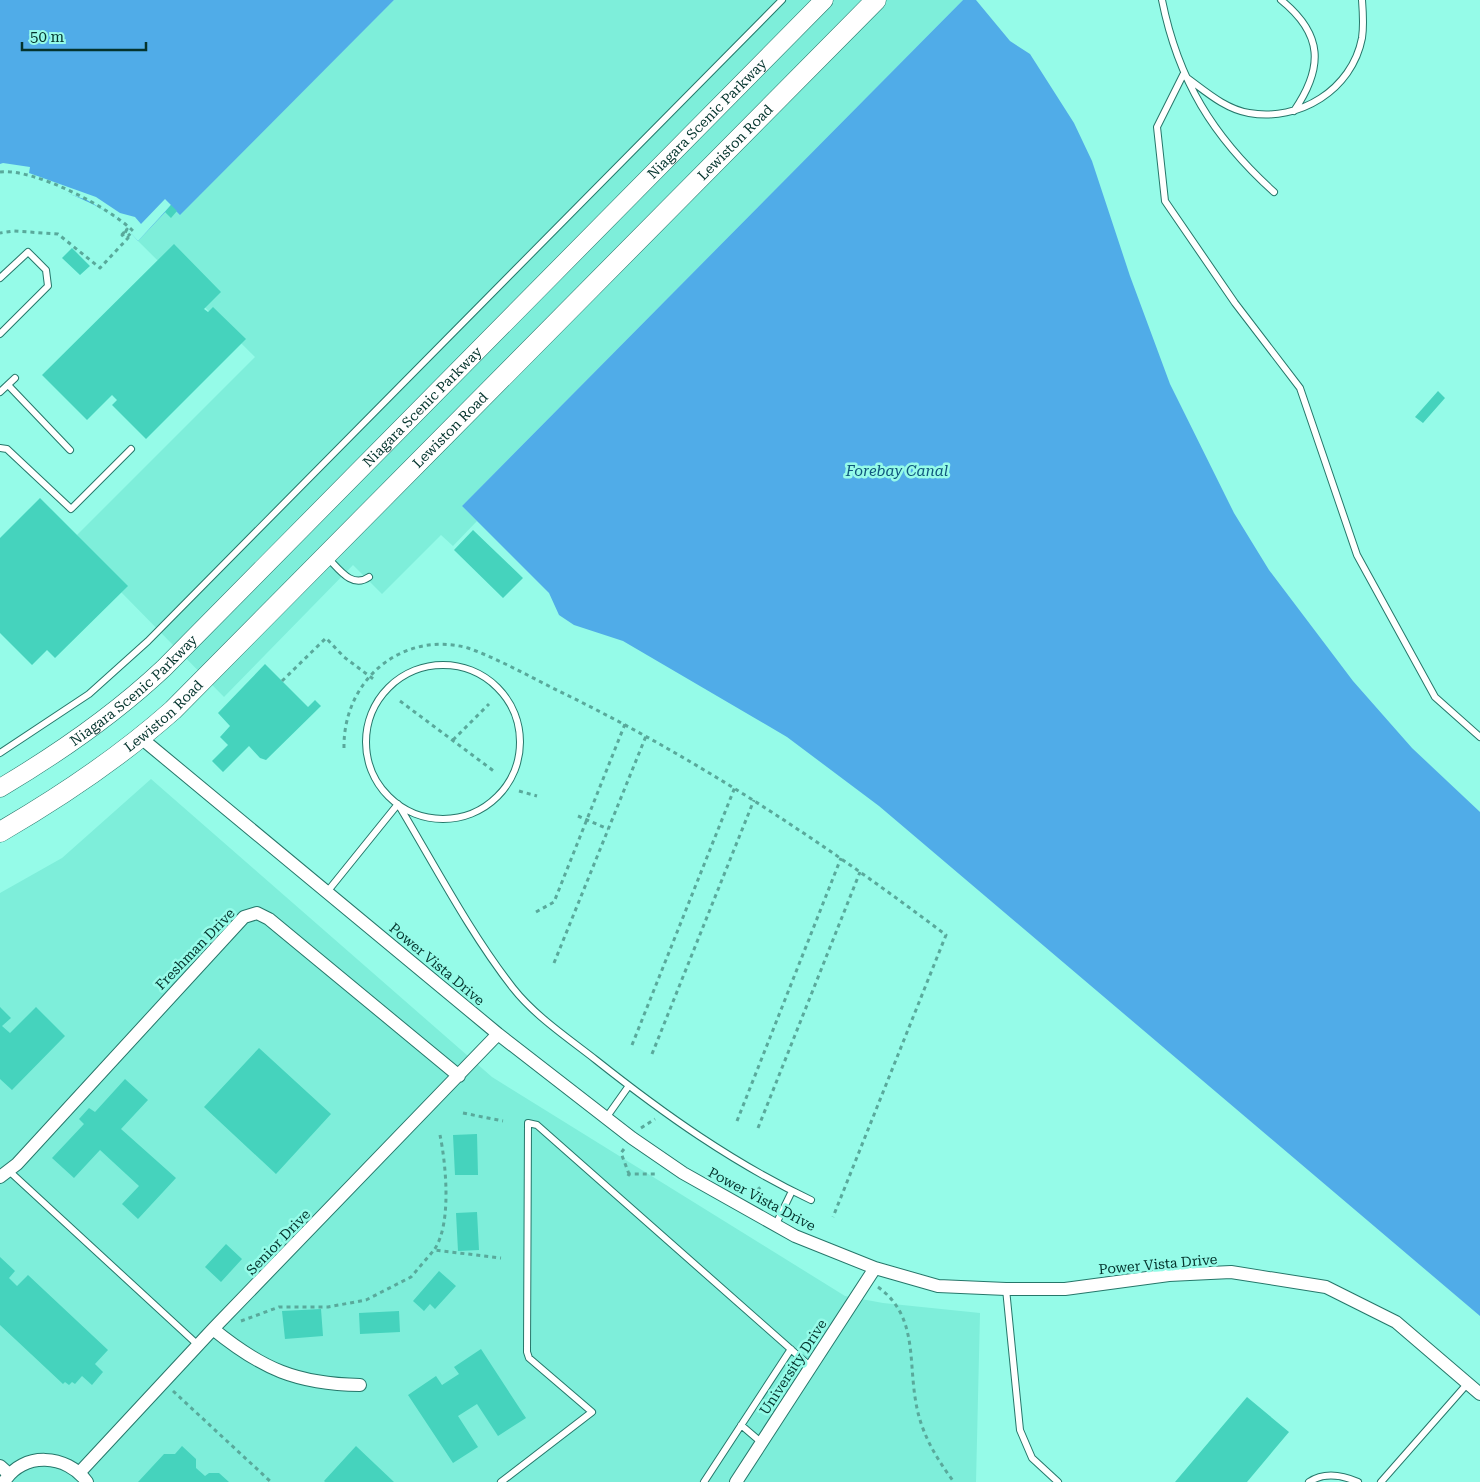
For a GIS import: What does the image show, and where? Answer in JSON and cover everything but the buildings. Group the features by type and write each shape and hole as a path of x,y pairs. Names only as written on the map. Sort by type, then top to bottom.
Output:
{"main road":[{"name":"Niagara Scenic Parkway","path":"0,788 79,738 152,679 824,0"},
{"name":"Lewiston Road","path":"0,832 66,792 141,738 195,689 876,0"}],"street":[{"name":"Power Vista Drive","path":"141,738 498,1034 606,1118 683,1173 795,1236 874,1268 938,1286 1065,1289 1169,1275 1231,1272 1326,1287 1396,1322 1480,1394"},
{"name":"Freshman Drive","path":"4,1174 17,1164 244,917 256,913 269,919 459,1076"},
{"name":"Senior Drive","path":"84,1477 213,1329 498,1034"},
{"name":"University Drive","path":"736,1482 812,1367 874,1268"},
{"path":"213,1329 254,1359 285,1375 309,1382 360,1385"},
{"path":"4,1474 25,1463 44,1459 63,1462 84,1477"}],"lane":[{"path":"0,753 88,694 142,646 782,0"},
{"path":"1162,0 1173,49 1183,75 1205,114 1245,166 1274,192"},
{"path":"1281,0 1300,16 1307,26 1315,51 1312,80 1294,111"},
{"path":"1183,75 1228,107 1249,113 1276,115 1294,111 1322,98 1335,88 1349,70 1362,40 1364,24 1362,0"},
{"path":"1183,75 1157,127 1165,201 1235,303 1300,388 1357,555 1435,697 1480,737"},
{"path":"0,278 28,252 46,270 48,286 0,334"},
{"path":"0,392 14,378"},
{"path":"8,385 70,450"},
{"path":"0,448 7,449 71,509 131,449"},
{"path":"326,556 350,579 360,582 370,577"},
{"path":"398,804 414,814 438,820 462,817 485,808 503,792 516,770 521,746 518,722 508,700 492,681 473,670 452,664 430,665 403,675 391,683 377,700 368,720 365,742 369,765 378,785 398,804 495,962 514,989 534,1009 628,1087 716,1148 768,1179 812,1200"},
{"path":"327,892 398,804"},
{"path":"606,1118 628,1087"},
{"path":"500,1482 592,1412 529,1358 527,1352 528,1123 537,1125 790,1350 812,1367"},
{"path":"4,1174 198,1346"},
{"path":"776,1226 792,1191"},
{"path":"1006,1289 1020,1430 1032,1458 1058,1482"},
{"path":"704,1482 790,1350"},
{"path":"1381,1482 1468,1383"},
{"path":"741,1424 762,1443"},
{"path":"1309,1482 1315,1478 1341,1475 1358,1482"}],"path":[{"path":"0,172 28,176 84,196 122,220 133,231 128,236 125,233 127,229 120,237 124,234 128,238 100,268 58,234 14,230 0,233"},
{"path":"282,681 326,638 344,657 376,681"},
{"path":"344,748 348,713 359,690 370,676 382,665 406,651 429,644 454,644 482,653 625,724 735,788 841,858 946,935 834,1217"},
{"path":"514,676 518,671"},
{"path":"400,700 495,772"},
{"path":"453,740 488,704"},
{"path":"536,912 554,902 625,724"},
{"path":"554,963 646,736"},
{"path":"632,1045 735,788"},
{"path":"519,791 537,796"},
{"path":"652,1054 754,800"},
{"path":"578,816 608,829"},
{"path":"737,1121 841,858"},
{"path":"758,1128 860,872"},
{"path":"463,1113 503,1121"},
{"path":"639,1129 655,1119"},
{"path":"233,1324 279,1307 328,1307 366,1300 411,1277 434,1250 441,1235 445,1218 444,1175 440,1136"},
{"path":"627,1145 622,1153 629,1175 655,1174"},
{"path":"746,1199 762,1186"},
{"path":"434,1250 501,1258"},
{"path":"878,1287 901,1311 909,1338 916,1403 920,1421 930,1446 954,1482"},
{"path":"170,1389 270,1482"}],"shaded area":[{"path":"394,0 963,0 462,506 477,521 453,546 441,535 382,594 353,565 224,697 121,592 77,535 255,357 138,241 171,205 180,214"},
{"path":"151,779 492,1077 845,1296 883,1303 980,1313 976,1482 0,1482 0,893 62,858"}],"water":[{"path":"0,0 394,0 180,215 171,206 138,241 117,218 78,197 24,178 0,175"},
{"name":"Forebay Canal","path":"963,0 976,0 1010,41 1030,54 1074,123 1092,161 1130,276 1170,384 1234,513 1269,570 1353,681 1412,748 1480,812 1480,1316 879,806 787,737 623,641 574,625 559,615 549,593 462,506"}],"pier":[{"path":"0,164 30,167 29,173 96,197 120,213 135,217 141,224 165,199 171,205 138,241 117,218 87,200 33,182 0,175"}]}
